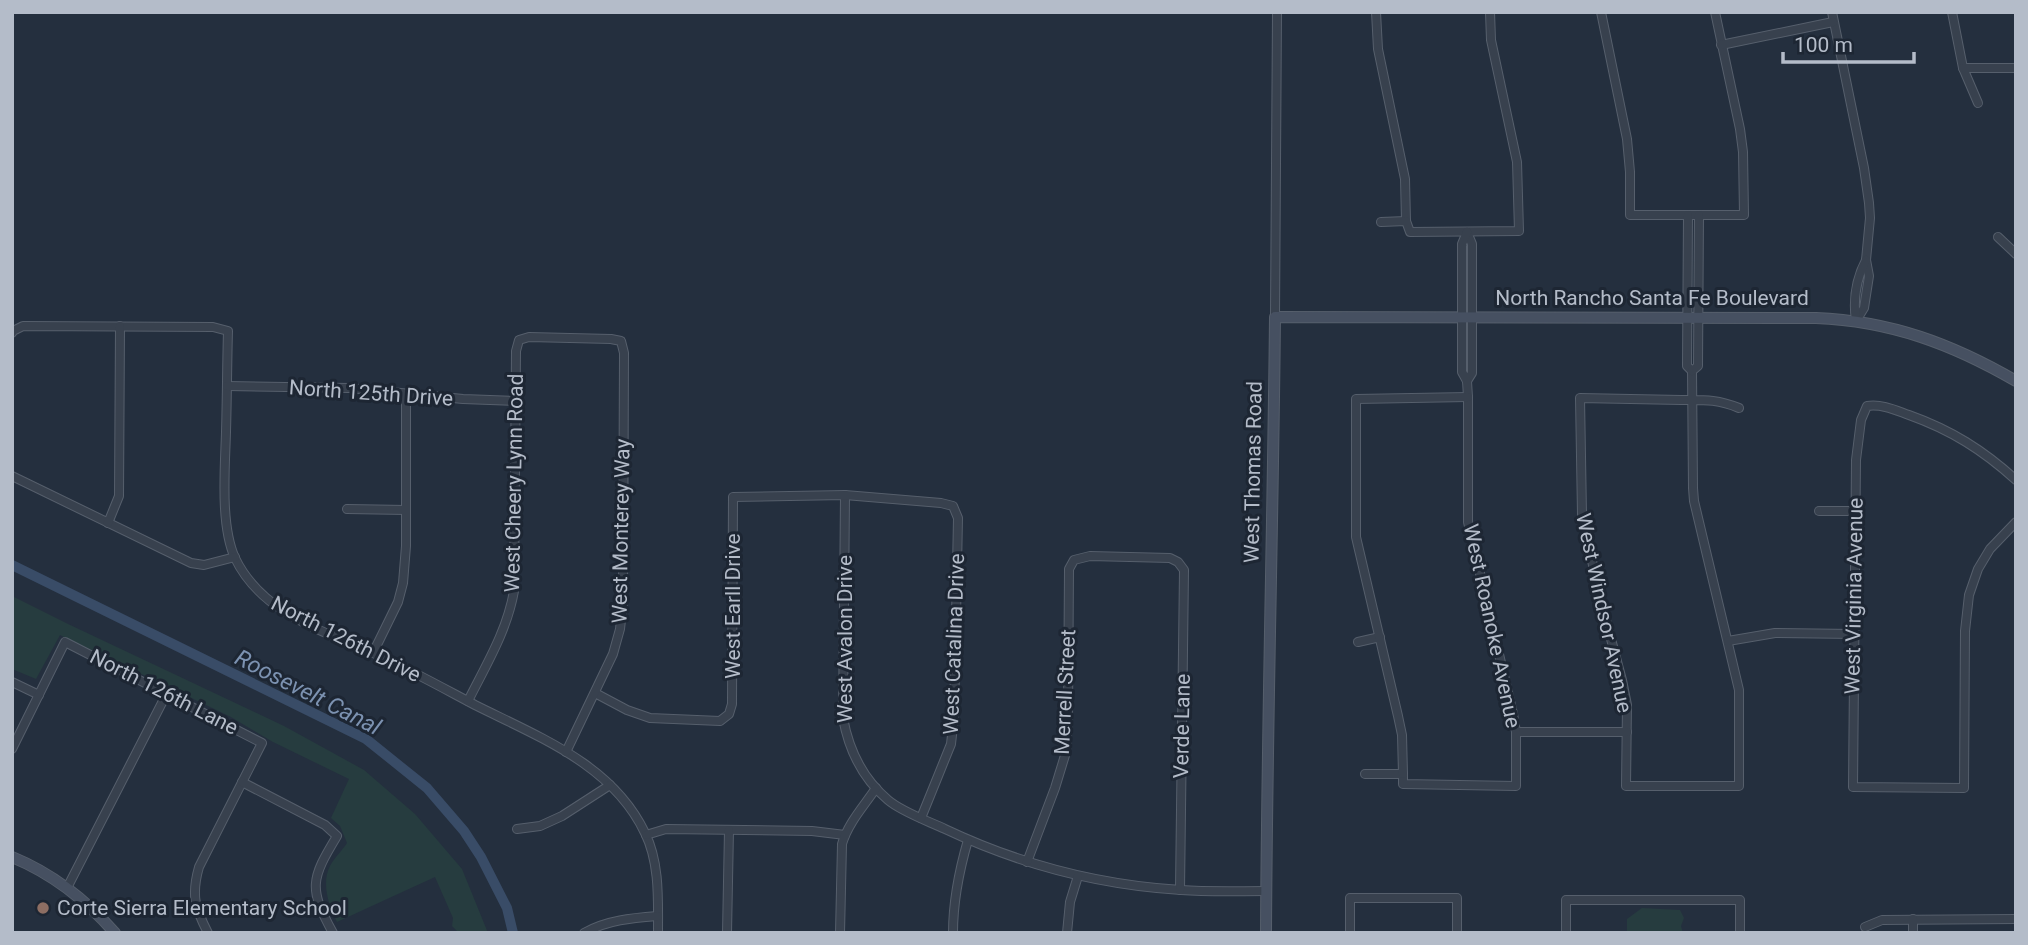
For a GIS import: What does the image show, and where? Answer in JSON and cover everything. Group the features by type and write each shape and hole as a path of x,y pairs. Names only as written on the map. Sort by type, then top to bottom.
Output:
{"street":[{"name":"West Thomas Road","path":"1266,933 1277,12"},
{"path":"1376,12 1378,49 1405,178 1406,221 1410,232 1519,232 1517,163 1491,40 1490,12"},
{"path":"1601,12 1627,139 1630,215 1744,215 1740,129 1715,12"},
{"path":"1832,12 1867,186 1870,218 1866,260 1859,274 1855,300 1857,321"},
{"path":"1952,12 1963,68 1978,103"},
{"path":"1721,45 1833,22"},
{"path":"1963,68 2016,68"},
{"path":"1688,215 1693,317"},
{"path":"1699,215 1687,366 1692,371 1694,501 1728,641 1775,633 1854,634"},
{"path":"1381,222 1406,221"},
{"name":"West Roanoke Avenue","path":"1403,774 1403,784 1516,786 1516,732 1509,693 1468,522 1468,397 1467,382 1462,372 1467,317 1462,244 1468,232"},
{"path":"1998,237 2016,254"},
{"name":"North Rancho Santa Fe Boulevard","path":"1275,317 1693,317 1857,321 1940,342 2016,381"},
{"path":"12,476 191,563 204,565 234,557 227,524 224,483 228,331 213,327 23,326 13,332"},
{"path":"108,523 119,496 120,326"},
{"name":"West Monterey Way","path":"519,340 529,337 611,339 621,341 624,353 623,603 620,629 613,654 566,752"},
{"name":"West Cheery Lynn Road","path":"468,701 505,627 514,591 516,351 519,340"},
{"name":"North 125th Drive","path":"227,386 349,388 463,399 516,401"},
{"path":"373,653 398,603 403,583 406,546 406,394"},
{"path":"1364,774 1403,774 1402,735 1354,524 1356,398 1468,397"},
{"name":"West Windsor Avenue","path":"1692,400 1580,398 1582,514 1627,705 1626,786 1739,786 1739,690 1728,641"},
{"path":"1692,400 1721,401 1739,408"},
{"name":"West Virginia Avenue","path":"2016,480 1969,442 1939,427 1881,405 1867,406 1861,420 1855,511 1853,787 1964,788 1965,632 1969,595 1978,569 1990,549 2016,522"},
{"name":"West Avalon Drive","path":"845,495 843,718 847,743 858,766 889,802 968,840 1027,862 1078,876 1180,890 1266,891"},
{"name":"West Earll Drive","path":"595,692 627,710 650,718 720,721 729,714 732,704 733,497 845,495"},
{"name":"West Catalina Drive","path":"845,495 941,503 953,506 958,518 954,717 951,744 920,818"},
{"path":"347,509 406,510"},
{"path":"1819,510 1855,511"},
{"name":"Verde Lane","path":"1074,560 1090,556 1170,558 1178,562 1184,570 1180,890"},
{"name":"North 126th Drive","path":"234,557 250,582 268,601 286,613 373,653 566,752 588,765 610,785"},
{"name":"Merrell Street","path":"1027,862 1066,752 1069,569 1074,560"},
{"path":"1358,642 1380,637"},
{"name":"North 126th Lane","path":"39,695 65,642 262,743 242,782"},
{"path":"12,682 39,695 12,749"},
{"path":"67,888 167,693"},
{"path":"1516,732 1627,732"},
{"path":"208,933 198,915 194,884 199,867 242,782 325,825 337,836 322,861 316,878 315,892 319,908 333,933"},
{"path":"517,829 540,826 562,816 610,785 631,808 646,835 656,874 658,933"},
{"path":"840,933 842,845 845,835 876,788"},
{"path":"646,835 666,829 812,831 845,835"},
{"path":"727,933 729,830"},
{"path":"953,933 957,877 968,840"},
{"path":"12,857 67,888 115,933"},
{"path":"1067,933 1070,902 1078,876"},
{"path":"1350,933 1350,898 1457,898 1457,933"},
{"path":"1566,933 1566,900 1740,900 1740,933"},
{"path":"584,933 593,927 621,919 658,916"},
{"path":"1913,919 1913,933"},
{"path":"1865,927 1882,920 2016,919"}],"green space":[{"path":"12,596 284,726 364,770 415,814 462,869 488,933 459,933 452,926 453,918 435,877 337,922 329,902 326,880 330,866 347,843 340,826 331,818 349,779 273,742 231,717 60,635 36,679 12,669"},
{"path":"1642,908 1680,910 1684,918 1681,926 1683,933 1627,933 1627,919"}],"waterway":[{"name":"Roosevelt Canal","path":"12,565 366,739 427,788 464,831 481,857 507,908 513,933"}],"place":[{"name":"Corte Sierra Elementary School","path":"43,908"}]}
